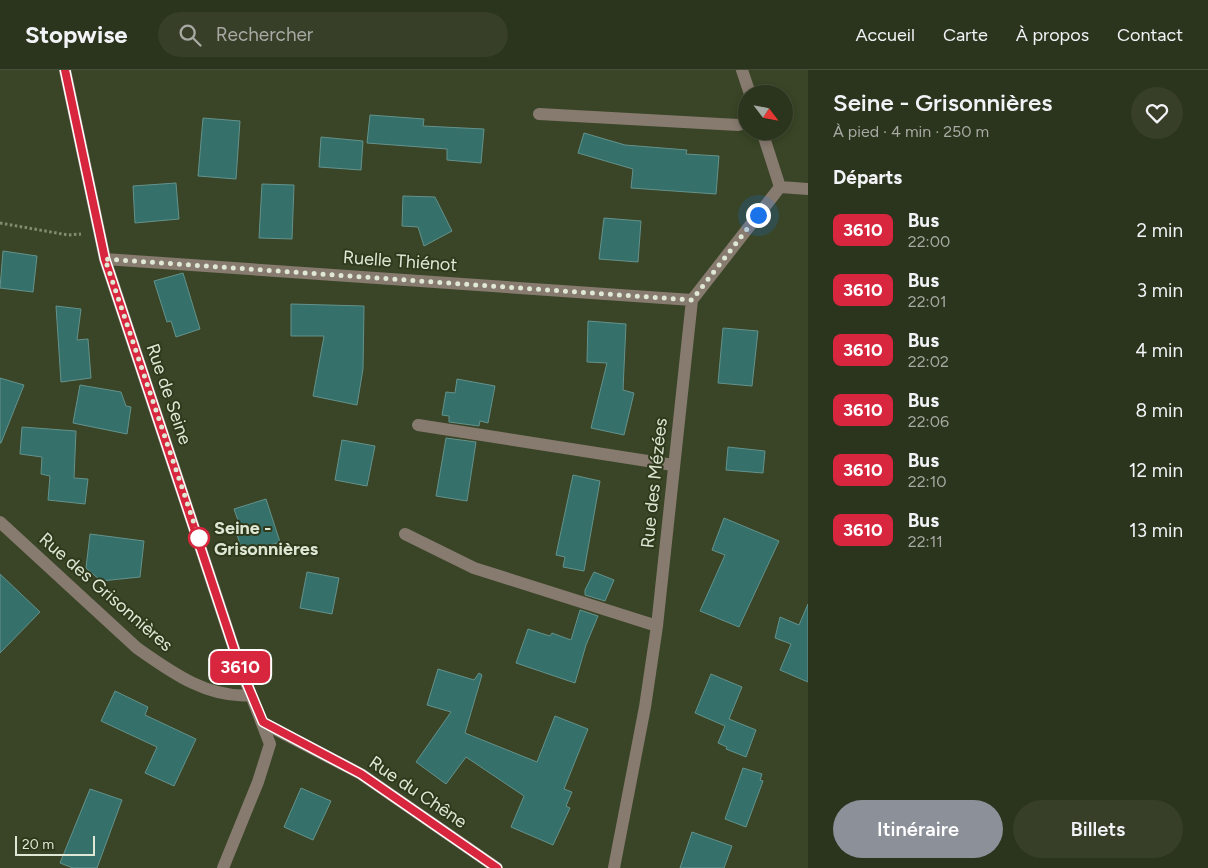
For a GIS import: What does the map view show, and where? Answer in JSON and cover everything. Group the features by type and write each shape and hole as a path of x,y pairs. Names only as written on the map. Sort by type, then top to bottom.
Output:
{"street":[{"name":"Rue de Seine","path":"65,70 102,233 105,259 251,695 270,744 258,782 223,868"},
{"path":"742,70 747,85"},
{"path":"539,114 738,125"},
{"path":"765,140 780,187"},
{"path":"780,187 808,189"},
{"path":"692,300 780,187"},
{"name":"Ruelle Thiénot","path":"105,259 692,300"},
{"name":"Rue des Mézées","path":"614,868 645,708 657,626 692,300"},
{"path":"418,425 673,465"},
{"name":"Rue des Grisonnières","path":"0,522 137,648 158,663 182,678 210,690 235,696 251,695"},
{"path":"405,534 474,568 657,626"},
{"name":"Rue du Chêne","path":"263,722 361,774 497,868"}],"path":[{"path":"0,223 68,235 102,233"}],"building":[{"path":"370,115 424,119 423,126 484,129 481,163 447,160 447,149 367,143"},
{"path":"203,118 240,121 236,179 198,176"},
{"path":"584,133 625,145 687,150 686,154 719,156 716,194 631,188 633,169 578,153"},
{"path":"321,137 363,141 361,170 319,167"},
{"path":"176,183 179,219 135,223 133,186"},
{"path":"262,184 294,185 292,239 259,238"},
{"path":"403,196 435,197 452,231 424,246 418,227 402,226"},
{"path":"604,218 641,221 638,262 599,259"},
{"path":"3,251 37,256 33,292 0,288"},
{"path":"183,273 200,329 176,337 171,321 167,322 154,281"},
{"path":"291,304 364,306 363,369 357,405 313,396 324,336 291,336"},
{"path":"56,306 81,309 77,340 88,339 91,378 61,382"},
{"path":"588,321 626,324 623,390 634,393 624,435 591,428 607,363 587,362"},
{"path":"723,328 758,331 752,386 718,383"},
{"path":"0,378 24,385 1,443 0,443"},
{"path":"457,379 495,386 488,423 480,421 479,426 449,422 449,416 442,415 446,392 455,393"},
{"path":"80,385 121,392 126,406 131,407 127,434 73,423"},
{"path":"22,427 76,431 74,478 88,479 85,504 48,500 50,476 41,474 42,457 20,454"},
{"path":"446,438 476,442 467,501 436,496"},
{"path":"342,440 375,446 367,486 335,480"},
{"path":"728,447 765,451 763,473 726,470"},
{"path":"573,475 600,481 584,571 563,567 565,557 556,555"},
{"path":"266,499 280,542 243,554 235,528 240,526 234,509"},
{"path":"724,518 779,541 739,627 700,611 725,555 712,550"},
{"path":"90,534 144,541 140,577 101,581 86,568"},
{"path":"307,572 339,578 332,614 300,608"},
{"path":"594,572 614,580 605,601 585,595 585,590"},
{"path":"0,574 40,612 0,653"},
{"path":"808,604 808,682 780,670 791,644 775,638 780,617 799,625"},
{"path":"580,610 598,616 586,645 575,683 516,663 528,629 550,636 552,633 571,640"},
{"path":"438,669 474,680 479,673 482,675 465,733 537,762 555,716 588,729 564,789 572,792 566,806 570,808 553,845 511,827 524,796 466,757 446,784 416,762 451,712 427,705"},
{"path":"711,674 742,687 729,719 756,730 746,757 726,749 727,747 718,743 725,726 695,713"},
{"path":"115,691 148,707 145,715 196,739 174,786 145,773 157,747 101,721"},
{"path":"743,768 762,774 760,780 763,781 746,827 725,819"},
{"path":"301,788 331,801 313,840 284,827"},
{"path":"90,789 122,800 97,868 73,868 60,863"},
{"path":"692,832 732,846 724,868 680,868"}],"bus line":[{"name":"3610","path":"65,70 102,233 105,259 216,589 240,667 263,722 361,774 497,868"}],"place":[{"name":"Seine - Grisonnières","path":"199,538"}],"route":[{"path":"199,538 105,259 692,300 758,215"}]}
